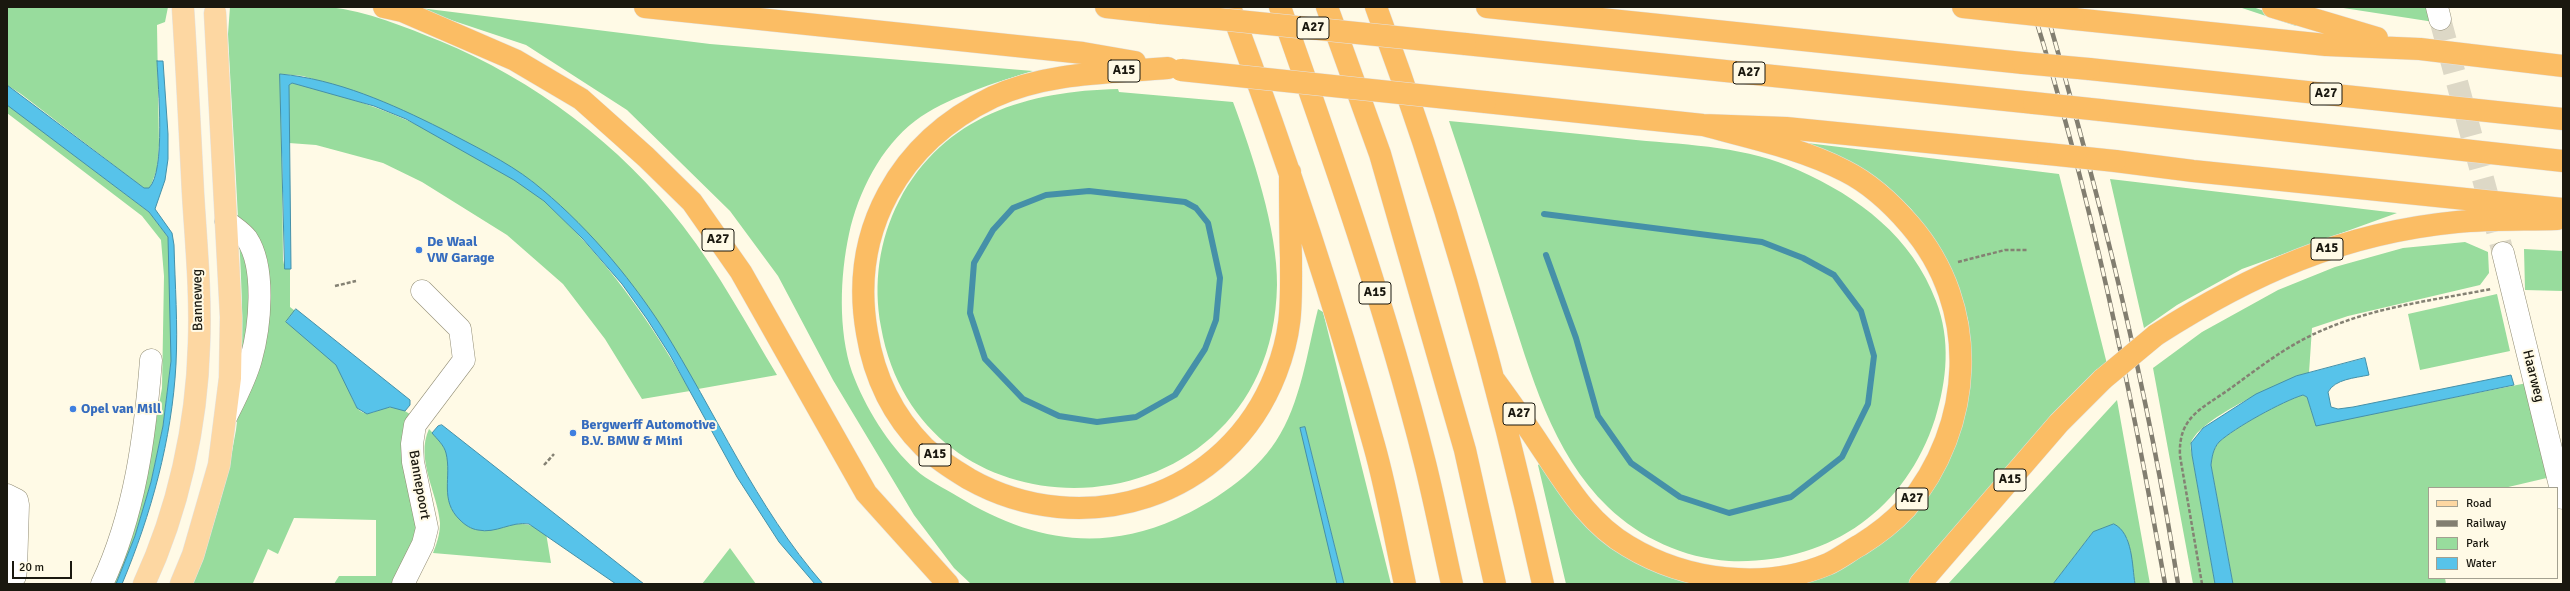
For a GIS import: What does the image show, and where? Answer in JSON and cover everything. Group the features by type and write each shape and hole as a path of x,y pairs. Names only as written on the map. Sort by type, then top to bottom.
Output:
{"highway":[{"name":"A27","path":"384,7 402,11 515,60 581,99 646,157 692,202 741,272 866,493 948,584"},
{"name":"A27","path":"645,7 1083,53 1174,69 1703,125 1786,128 2048,154 2193,171 2563,209"},
{"name":"A27","path":"1106,7 2100,110 2563,162"},
{"name":"A15","path":"1230,7 1290,172 1323,273 1374,446 1405,584"},
{"name":"A15","path":"1280,7 1333,158 1380,308 1425,463 1452,584"},
{"path":"1327,7 1380,154 1464,450 1496,584"},
{"path":"1376,7 1435,179 1495,381 1543,584"},
{"name":"A27","path":"1487,7 2563,119"},
{"path":"1963,7 2326,45 2420,49 2563,66"},
{"path":"2273,7 2329,25 2420,49"},
{"name":"A15","path":"1174,69 1054,78 994,97 939,131 899,174 879,210 868,238 863,267 862,308 869,345 882,386 903,423 926,448 957,472 991,491 1036,505 1071,509 1100,508 1146,498 1179,484 1203,468 1226,448 1249,422 1265,398 1284,350 1290,323 1292,295 1290,172"},
{"name":"A27","path":"1495,381 1577,500 1598,524 1627,546 1659,562 1694,574 1727,578 1766,579 1798,574 1829,563 1873,537 1905,509 1929,474 1946,437 1957,404 1961,361 1960,329 1952,298 1938,267 1923,240 1892,205 1846,171 1790,149 1703,125"},
{"name":"A15","path":"1920,584 2059,423 2103,379 2156,335 2200,307 2257,276 2328,249 2381,234 2457,222 2563,219"}],"main road":[{"name":"Banneweg","path":"144,584 168,522 184,464 193,414 199,345 199,291 183,9"},
{"path":"181,584 193,555 219,466 230,378 231,317 215,13"}],"street":[{"path":"226,221 246,239 254,256 258,271 258,325 251,360 226,416"},
{"name":"Haarweg","path":"2503,253 2563,498"},
{"name":"Bannepoort","path":"403,584 426,534 426,518 417,484 412,444 415,425 464,360 460,330 422,291"},
{"path":"102,584 122,534 141,453 151,360"},
{"path":"7,495 17,500 18,506 13,581"}],"path":[{"path":"1938,267 2005,250 2027,250"},
{"path":"335,286 356,281"},
{"path":"2202,584 2180,456 2179,440 2187,421 2262,365 2300,341 2323,329 2355,317 2511,285"},
{"path":"544,465 554,454"}],"green space":[{"path":"317,6 343,9 372,16 400,25 475,57 542,95 604,142 659,196 709,262 777,375 698,389 639,294 532,181 447,132 355,92 303,76 281,74 283,260 285,269 290,269 290,307 295,311 286,322 324,351 336,364 343,375 350,394 359,410 362,412 372,413 382,409 395,408 411,415 417,518 414,541 392,584 334,584 339,576 376,576 376,520 294,518 278,554 268,549 253,583 254,584 192,584 212,527 228,469 236,430 241,377 242,298 228,34 230,7"},
{"path":"7,7 168,7 165,22 157,25 159,145 157,169 150,188 145,189 21,94 7,85"},
{"path":"412,7 710,44 1033,71 956,98 941,105 915,121 892,144 882,157 858,202 849,234 842,285 844,339 847,356 857,385 878,425 896,449 916,470 925,477 983,511 1010,523 1036,531 1064,537 1091,538 1119,536 1147,530 1176,519 1204,505 1231,487 1267,453 1285,426 1292,410 1302,377 1318,309 1323,312 1391,584 1344,584 1305,427 1337,584 971,584 954,568 914,515 833,380 778,276 730,211 627,110 526,45"},
{"path":"2239,7 2253,7 2297,23 2296,26"},
{"path":"2337,7 2430,7 2434,22"},
{"path":"292,83 335,94 390,113 428,131 518,181 545,202 567,223 607,267 659,339 690,391 642,399 605,339 563,284 507,235 422,182 383,163 316,145 289,143 289,85"},
{"path":"1118,89 1119,92 1233,102 1256,168 1269,217 1276,264 1277,285 1261,368 1219,430 1161,470 1093,487 1023,482 960,454 910,402 881,327 878,279 882,247 892,216 899,201 918,172 940,148 964,128 992,114 1021,103 1052,95"},
{"path":"7,104 149,212 168,237 171,265 171,361 163,426 151,482 135,536 116,584 107,584 146,477 162,388 164,276 161,240 142,216 7,113"},
{"path":"1449,121 1719,148 1759,156 1798,170 1842,193 1862,206 1898,239 1913,257 1926,278 1936,301 1944,330 1946,360 1945,375 1939,404 1935,419 1922,452 1904,481 1882,506 1857,526 1829,542 1798,554 1764,560 1729,561 1696,556 1679,551 1648,537 1621,518 1608,507 1588,485 1557,437 1545,410 1534,383"},
{"path":"1807,143 2059,174 2107,364 1911,584 1781,584 1908,519 1970,379 1971,352 1968,320 1960,295 1936,243 1911,209 1887,186 1863,171"},
{"path":"2110,179 2397,213 2242,269 2177,305 2144,328"},
{"path":"2465,242 2488,252 2489,273 2480,285 2348,316 2312,328 2309,373 2282,383 2244,401 2209,422 2197,433 2191,443 2191,449 2215,584 2193,584 2153,368 2202,332 2278,290 2335,267 2403,248"},
{"path":"2524,249 2563,251 2563,291 2525,290"},
{"path":"2497,294 2510,351 2420,370 2408,314"},
{"path":"2527,383 2551,477 2508,487 2428,487 2428,579 2445,579 2446,584 2233,584 2211,465 2215,447 2226,436 2247,423 2294,398 2303,395 2307,397 2316,425"},
{"path":"2117,400 2150,584 2135,584 2127,538 2093,532 2053,584 1948,584"},
{"path":"429,429 437,437 447,454 449,499 451,507 456,515 463,522 473,528 483,530 522,524 533,526 546,533 551,563 433,553 438,538 440,523 426,464 425,440"},
{"path":"1541,463 1569,505 1700,584 1566,584 1538,465"},
{"path":"730,548 756,584 702,584"}],"water":[{"path":"157,61 163,61 168,134 168,159 165,180 155,209 172,233 174,245 177,349 174,392 165,448 151,504 122,584 116,584 135,536 151,482 163,426 171,361 168,237 149,212 7,105 7,85 144,188 149,188 154,179 158,165 160,128"},
{"path":"280,74 322,81 364,94 442,129 477,147 523,174 569,214 587,231 619,268 662,327 757,492 799,554 823,584 815,584 779,542 737,477 670,355 622,284 582,238 544,201 514,180 406,119 374,106 292,83 289,85 291,269 285,269"},
{"path":"296,309 410,400 410,405 405,411 390,407 367,414 357,408 336,365 286,322"},
{"path":"2365,358 2369,375 2335,384 2328,392 2331,407 2338,409 2353,407 2511,375 2514,385 2316,426 2307,397 2303,395 2272,409 2226,436 2215,447 2211,465 2233,584 2215,584 2191,443 2203,428 2256,394 2296,376"},
{"path":"442,425 644,584 616,584 529,524 516,524 485,531 473,529 464,524 454,512 450,504 447,488 448,471 445,450 432,433 438,426"},
{"path":"1305,427 1344,584 1337,584 1300,428"},
{"path":"2114,524 2120,528 2128,542 2135,584 2053,584 2093,532"}],"waterway":[{"path":"1089,191 1185,202 1196,208 1208,223 1220,278 1216,320 1205,349 1175,395 1136,417 1097,422 1059,416 1023,399 985,359 970,313 974,263 993,230 1013,208 1046,195 1089,191"},
{"path":"1544,214 1762,242 1803,258 1834,275 1861,311 1874,356 1868,404 1842,457 1791,497 1729,513 1680,497 1631,463 1598,416 1576,338 1546,255"}],"tunnel":[{"path":"2440,19 2503,253"}],"railway":[{"path":"2032,7 2073,149 2108,293 2124,366 2165,584"},
{"path":"2045,7 2085,150 2121,294 2152,438 2178,584"}],"place":[{"name":"De Waal VW Garage","path":"419,250"},
{"name":"Opel van Mill","path":"73,409"},
{"name":"Bergwerff Automotive B.V. BMW & Mini","path":"573,433"}]}
